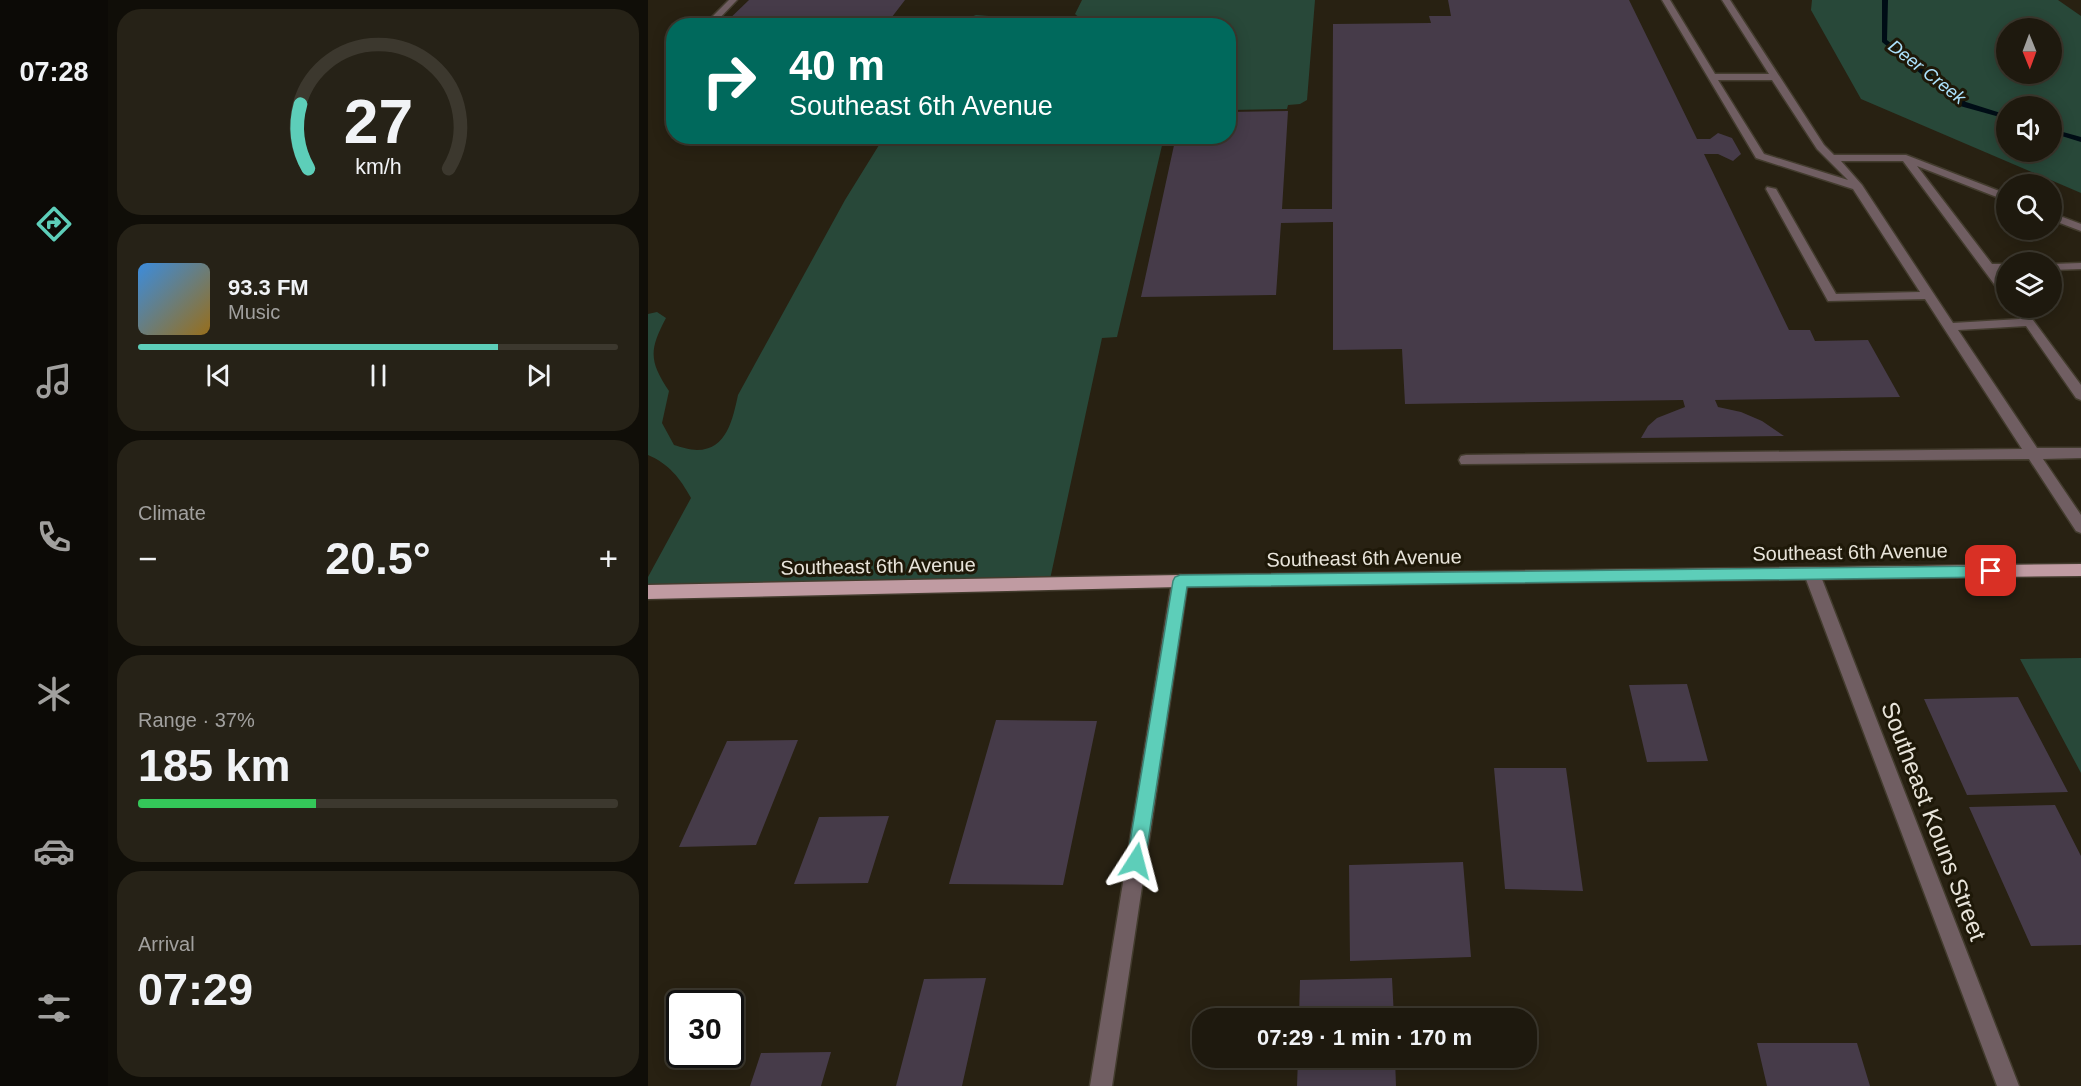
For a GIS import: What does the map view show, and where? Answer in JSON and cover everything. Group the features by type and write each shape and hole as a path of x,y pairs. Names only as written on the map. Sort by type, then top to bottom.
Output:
{"main road":[{"name":"Southeast 6th Avenue","path":"648,592 1180,581 2081,570"}],"street":[{"path":"715,18 733,0"},
{"path":"1666,0 1730,109 1761,156 1858,187"},
{"path":"1726,0 1820,147 1848,173 1858,187 2081,527"},
{"path":"1711,77 1775,77"},
{"path":"1832,158 1906,158 1996,194"},
{"path":"1906,158 1996,278"},
{"path":"1771,189 1832,298 1929,295"},
{"path":"2062,220 2081,228"},
{"path":"2062,267 2081,266"},
{"path":"1989,268 1996,268"},
{"path":"2026,318 2081,395"},
{"path":"1950,327 2029,321"},
{"path":"1466,459 2081,453"},
{"name":"Southeast Kouns Street","path":"1812,574 2008,1086"},
{"path":"1101,1086 1180,581"}],"green space":[{"path":"1082,0 1315,0 1307,100 1300,104 1288,105 1287,109 1236,110 1236,18 1080,18 1075,14"},
{"path":"1812,0 2058,0 2081,16 2081,193 2062,185 2062,174 2037,174 2008,162 2062,162 2062,96 1996,96 1996,157 1861,99 1811,10"},
{"path":"976,15 1014,18 968,18"},
{"path":"880,144 1162,144 1117,337 1102,338 1049,584 648,592 648,577 691,498 673,472 648,455 648,314 657,312 666,318 654,347 655,363 669,391 662,423 674,445 694,450 707,449 722,439 727,431 738,395 845,200"},
{"path":"2081,658 2081,773 2020,659"}],"building":[{"path":"749,0 905,0 891,18 730,18"},
{"path":"1448,0 1629,0 1697,139 1710,139 1718,133 1732,138 1741,154 1733,161 1718,154 1704,154 1789,330 1810,330 1815,341 1868,340 1900,397 1715,400 1718,407 1741,412 1762,421 1784,436 1641,438 1648,426 1657,418 1685,407 1683,400 1405,404 1402,349 1333,350 1333,222 1281,223 1276,295 1141,297 1174,144 1236,144 1236,112 1288,111 1282,209 1332,209 1333,24 1431,23 1429,16 1451,16"},
{"path":"1687,684 1708,761 1647,762 1629,685"},
{"path":"2018,697 2068,792 1967,795 1924,699"},
{"path":"996,720 1097,721 1063,885 949,884"},
{"path":"798,740 756,845 679,847 727,741"},
{"path":"1494,768 1566,768 1583,891 1505,889"},
{"path":"2055,805 2081,856 2081,945 2031,946 1969,807"},
{"path":"889,816 868,883 794,884 819,817"},
{"path":"1463,862 1471,957 1350,961 1349,865"},
{"path":"986,978 962,1086 896,1086 924,979"},
{"path":"1392,978 1394,1008 1299,1008 1300,980"},
{"path":"1757,1043 1857,1043 1870,1086 1767,1086"},
{"path":"831,1052 821,1086 750,1086 761,1053"},
{"path":"1298,1068 1395,1068 1396,1086 1297,1086"}],"waterway":[{"name":"Deer Creek","path":"1885,0 1884,41 1963,104 1996,114"},
{"name":"Deer Creek","path":"2062,134 2081,140"}],"route":[{"path":"1136,861 1180,581 1991,571"}]}
